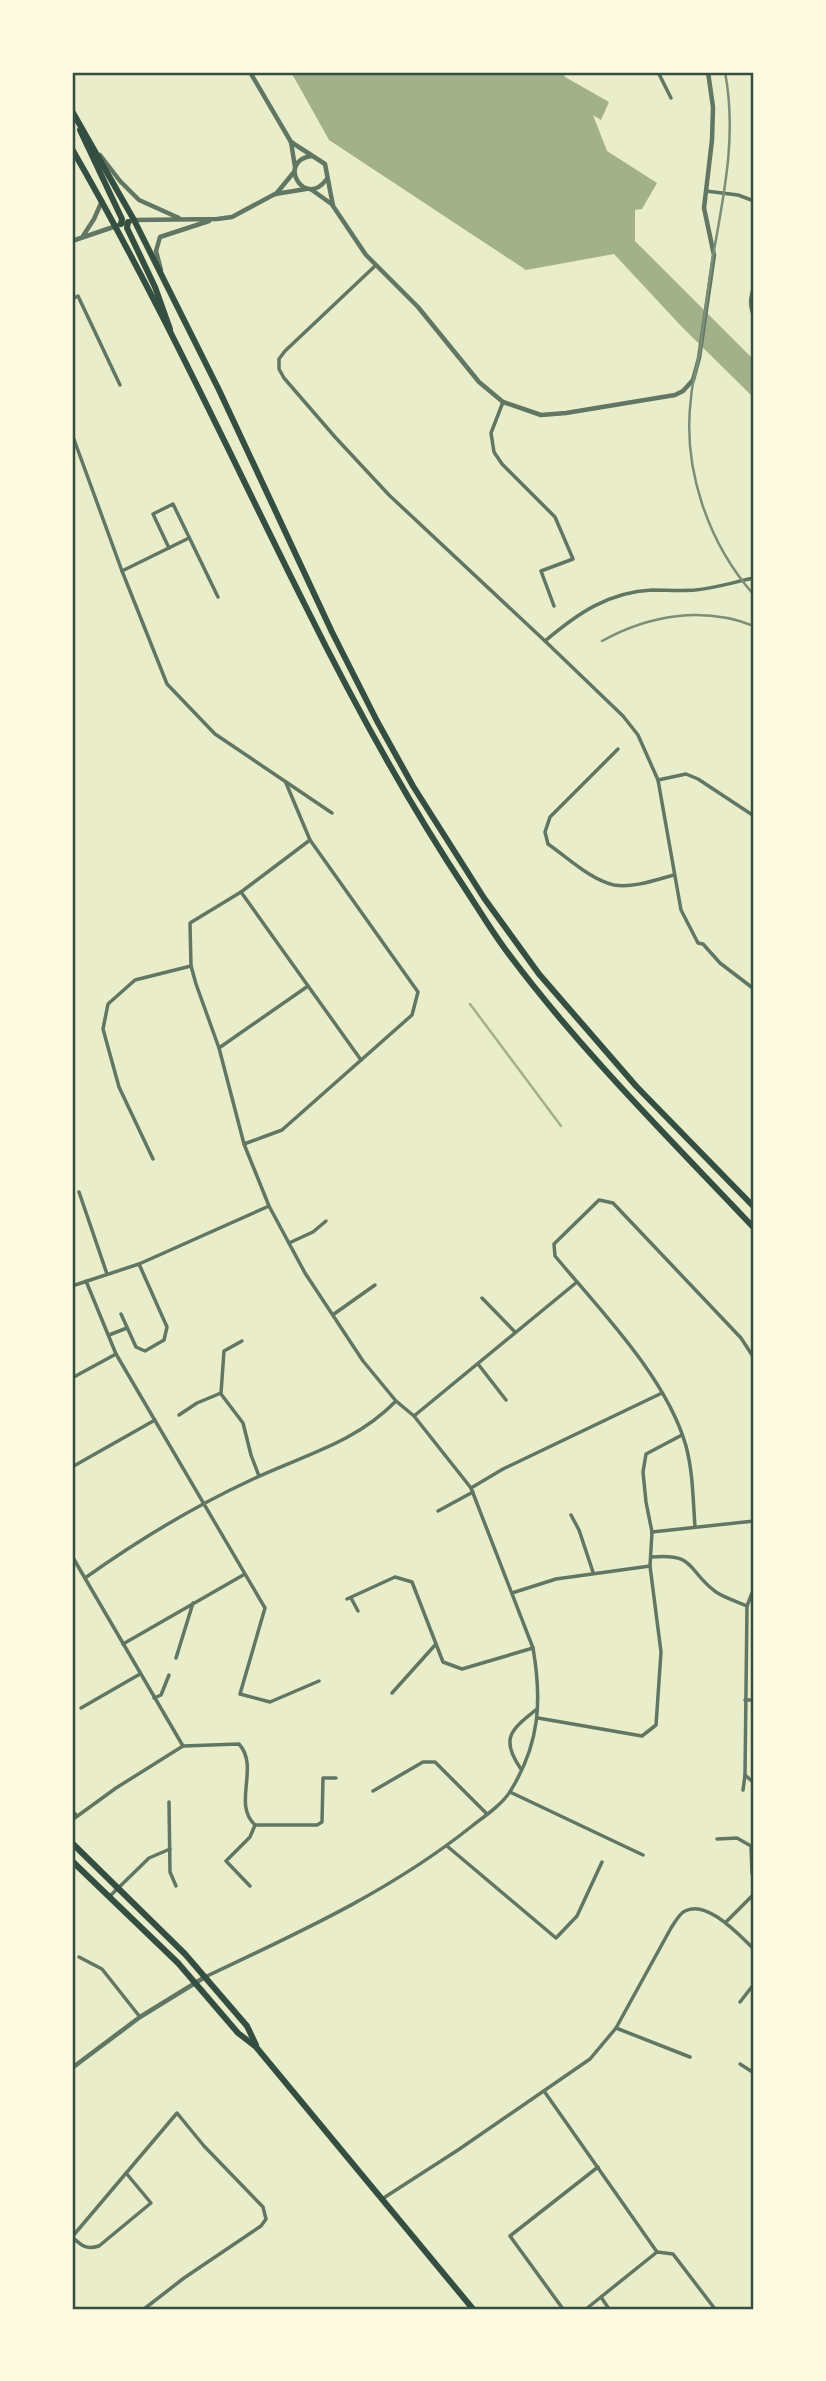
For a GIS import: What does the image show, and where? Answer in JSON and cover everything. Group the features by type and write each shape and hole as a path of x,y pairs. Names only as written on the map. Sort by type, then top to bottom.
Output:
{"highway":[{"path":"72,111 95,149 172,337 363,719 402,790 504,948 548,1003 632,1100 754,1228"},
{"path":"77,121 82,138 155,287 172,337"},
{"path":"72,149 102,201 124,223 165,282 377,721 413,786 477,887 539,974 609,1056 754,1206"},
{"path":"72,1843 142,1909 205,1977 247,2026 256,2047"},
{"path":"72,1861 195,1982 238,2033 256,2047 473,2309"}],"street":[{"path":"250,72 291,142 297,182 334,206"},
{"path":"659,72 671,98"},
{"path":"291,142 325,164 334,206 375,266 418,307 479,382 503,402 530,412 554,415 676,395 693,380 699,358 714,256 706,224 713,107 708,72"},
{"path":"95,149 139,200 181,219"},
{"path":"275,194 302,158 313,156"},
{"path":"165,282 156,251 160,237 232,216 275,194 321,186 327,178"},
{"path":"706,191 738,195 754,201"},
{"path":"83,237 102,201"},
{"path":"72,241 124,223 217,219"},
{"path":"375,266 285,351 279,359 279,369 300,397 389,495 623,716 638,735 658,780 681,910 698,943 703,944 720,963 754,989"},
{"path":"754,286 750,298 754,317"},
{"path":"72,299 78,296 120,385"},
{"path":"503,402 491,433 494,452 502,464 555,517 573,559 541,571 554,606"},
{"path":"72,434 167,684 215,734 332,813"},
{"path":"169,548 153,514 173,504 218,597"},
{"path":"122,571 189,538"},
{"path":"545,641 590,606 616,596 650,590 706,589 754,578"},
{"path":"618,749 550,817 545,832 548,845 600,880 615,885 635,885 674,875"},
{"path":"658,780 685,774 698,779 754,816"},
{"path":"244,1144 282,1130 412,1015 418,992 310,841 286,783"},
{"path":"72,2068 141,2017 195,1982 327,1919 385,1887 447,1846 510,1792 531,1747 538,1718 533,1647 472,1490 414,1416 396,1401 363,1361 288,1244 244,1144 219,1048 191,966 190,923 241,892 310,841"},
{"path":"241,892 361,1060"},
{"path":"153,1159 119,1087 103,1029 108,1004 135,980 191,966"},
{"path":"219,1048 308,986"},
{"path":"79,1192 107,1274"},
{"path":"695,1527 690,1465 682,1435 662,1393 633,1351 555,1256 554,1244 598,1200 613,1203 741,1338 754,1358"},
{"path":"72,1286 139,1264 269,1206"},
{"path":"288,1244 313,1232 326,1221"},
{"path":"121,1314 136,1347 145,1350 163,1340 167,1327 139,1264"},
{"path":"86,1281 116,1354 265,1608 240,1694 270,1702 318,1681"},
{"path":"414,1416 576,1282"},
{"path":"334,1314 375,1285"},
{"path":"482,1298 515,1332"},
{"path":"109,1336 127,1328"},
{"path":"242,1341 224,1351 221,1393 243,1423 259,1476"},
{"path":"72,1378 116,1354"},
{"path":"478,1364 506,1400"},
{"path":"179,1415 197,1403 221,1393"},
{"path":"438,1511 503,1469 662,1393"},
{"path":"85,1578 128,1548 203,1505 259,1476 327,1449 351,1436 396,1401"},
{"path":"72,1467 155,1420"},
{"path":"538,1718 642,1735 656,1725 661,1652 650,1566 652,1532 644,1482 646,1454 682,1435"},
{"path":"571,1515 593,1572"},
{"path":"652,1532 754,1521"},
{"path":"651,1557 669,1555 681,1558 692,1565 702,1581 716,1592 747,1606"},
{"path":"72,1556 183,1746"},
{"path":"512,1593 556,1579 650,1566"},
{"path":"123,1644 245,1574"},
{"path":"358,1611 349,1599 395,1577 412,1583 443,1662 462,1669 533,1647"},
{"path":"743,1790 747,1606 754,1588"},
{"path":"176,1658 193,1603"},
{"path":"393,1693 436,1644"},
{"path":"81,1708 140,1674"},
{"path":"155,1698 161,1695 169,1675"},
{"path":"746,1700 754,1700"},
{"path":"521,1769 513,1757 509,1743 513,1728 538,1708"},
{"path":"72,1820 116,1788 183,1746 239,1744 245,1750 247,1760 245,1813 255,1825"},
{"path":"373,1791 423,1762 435,1762 487,1814"},
{"path":"745,1775 754,1783"},
{"path":"255,1825 317,1825 322,1822 323,1778 336,1778"},
{"path":"510,1792 643,1855"},
{"path":"169,1802 170,1872 176,1886"},
{"path":"72,1810 77,1816"},
{"path":"250,1886 226,1861 250,1837 255,1825"},
{"path":"717,1839 737,1838 751,1846 754,1879"},
{"path":"447,1846 556,1938 578,1916 602,1862"},
{"path":"109,1897 149,1858 170,1849"},
{"path":"726,1922 754,1894"},
{"path":"382,2199 590,2059 616,2028 677,1919 687,1910 700,1909 726,1922 754,1950"},
{"path":"79,1957 102,1969 141,2017"},
{"path":"740,2001 754,1984"},
{"path":"616,2028 690,2057"},
{"path":"740,2064 754,2073"},
{"path":"544,2091 657,2252"},
{"path":"126,2173 151,2203 99,2246 89,2249 72,2237 126,2173 177,2113 204,2146 263,2207 266,2219 261,2226 184,2278 144,2309"},
{"path":"563,2309 510,2236 598,2167"},
{"path":"586,2309 657,2252 673,2254 715,2309"},
{"path":"601,2297 610,2309"}],"shaded area":[{"path":"291,72 562,72 565,77 609,102 601,120 593,115 607,151 657,183 642,209 635,210 635,241 754,360 754,398 682,327 614,254 526,270 329,140"}],"waterway":[{"path":"470,1004 561,1126"}],"railway":[{"path":"725,72 730,119 728,164 689,424 695,477 711,528 723,552 754,595"},
{"path":"602,641 638,625 676,616 715,616 754,626"}]}
